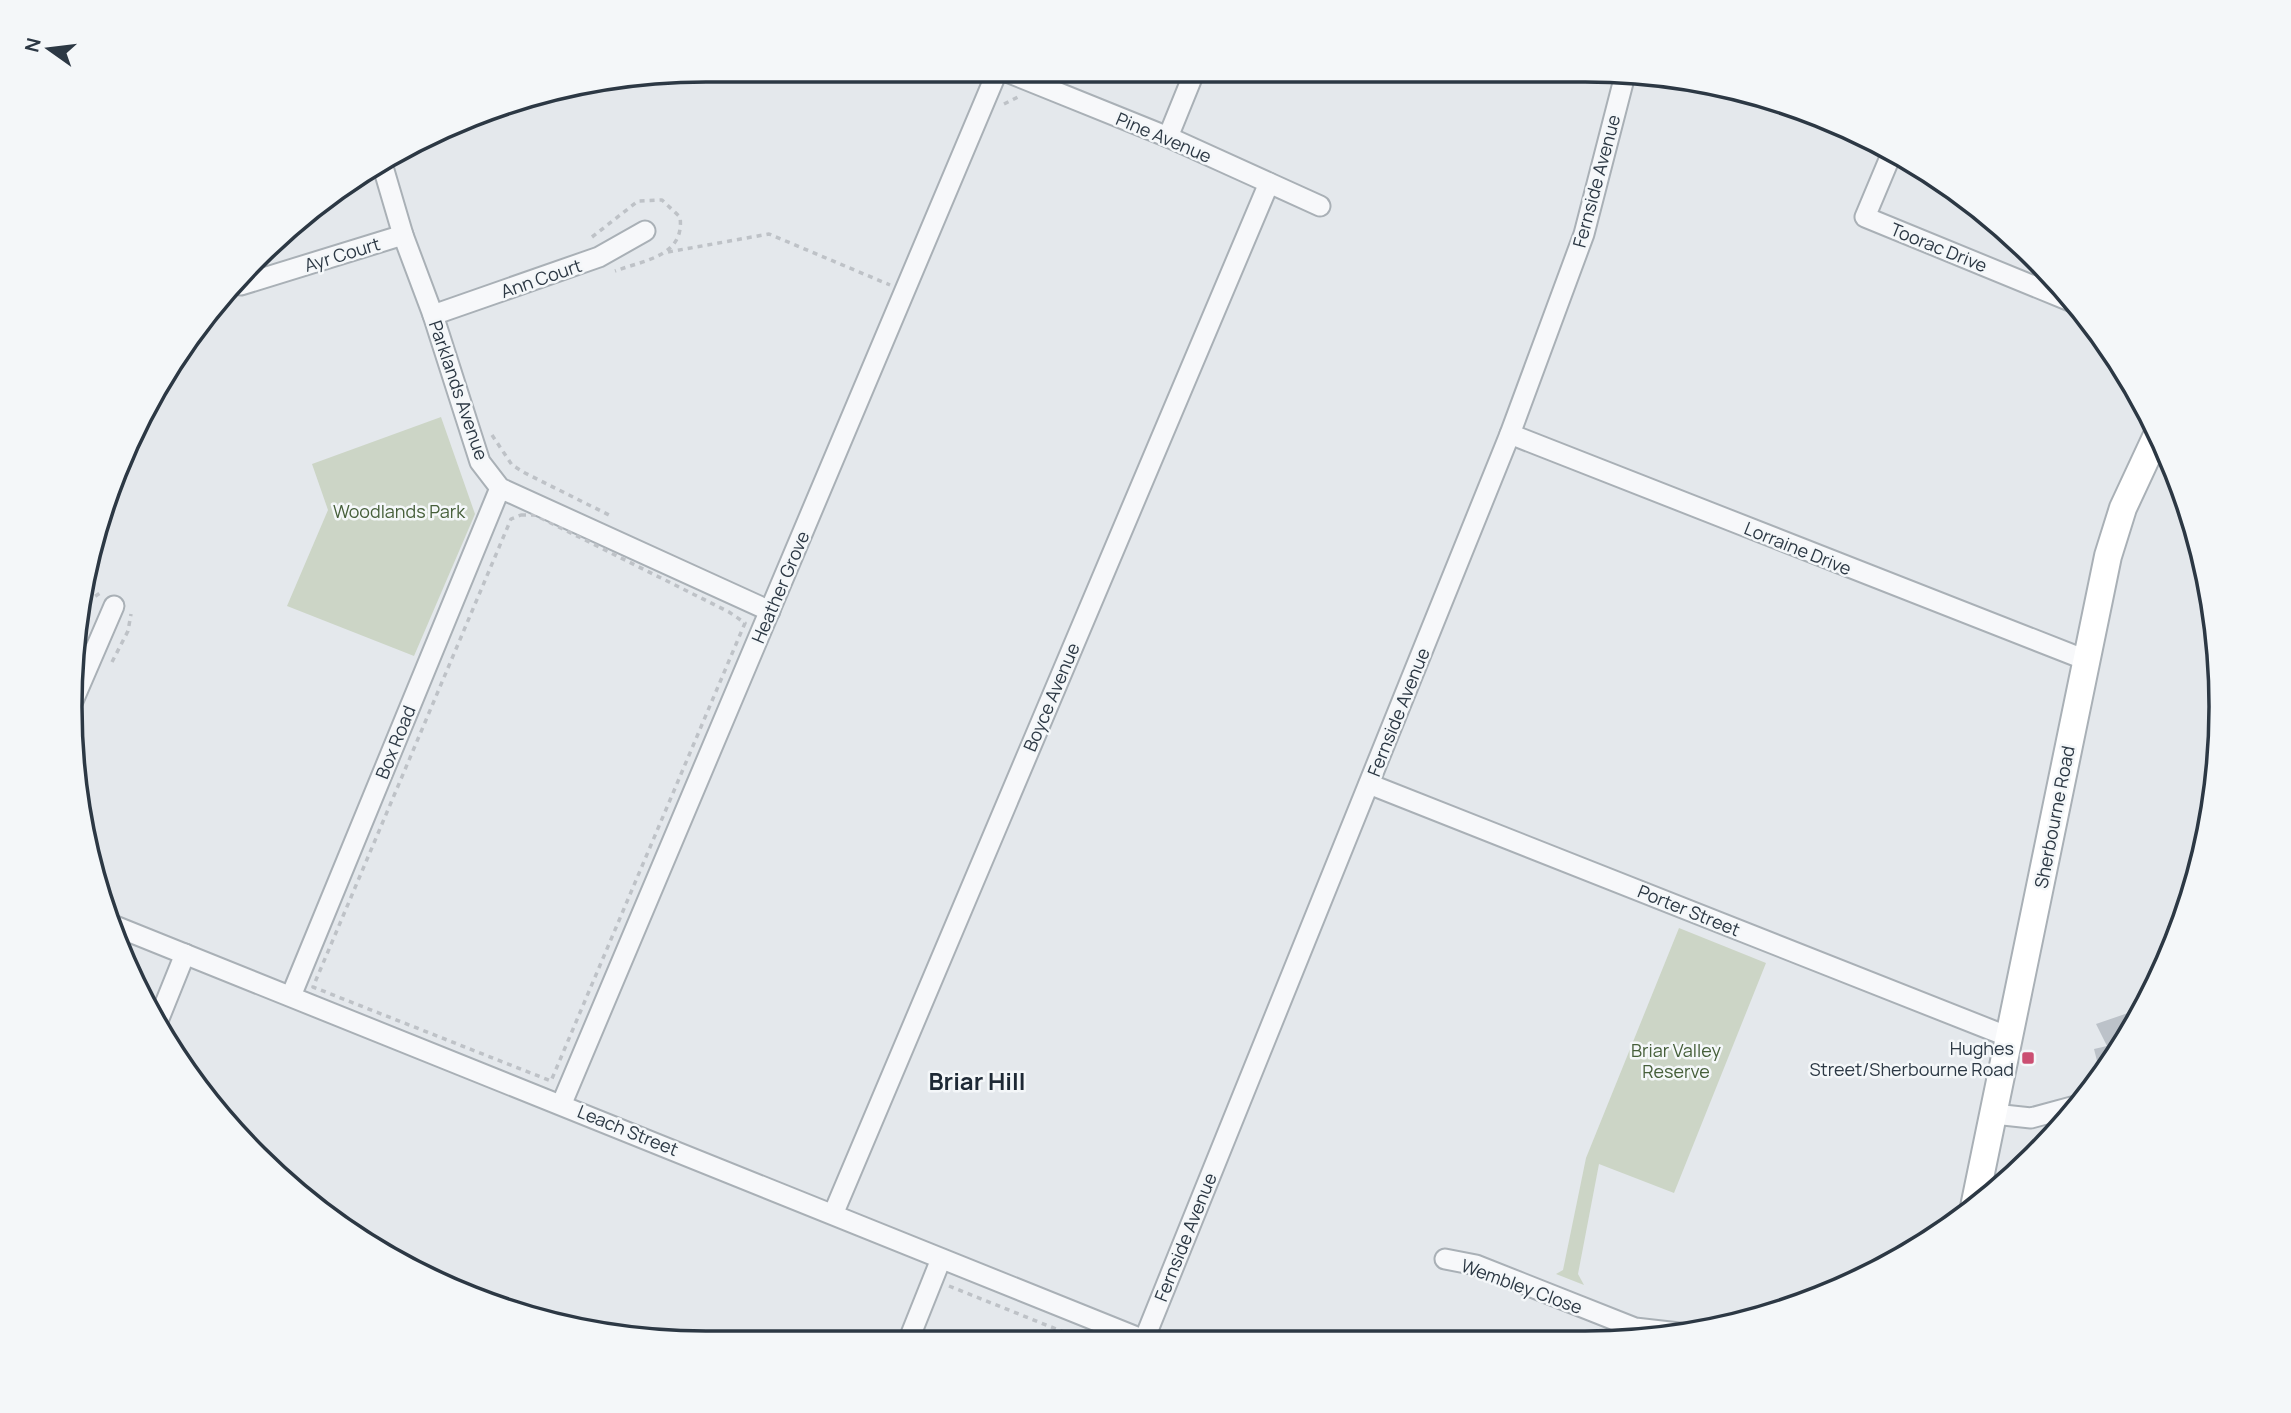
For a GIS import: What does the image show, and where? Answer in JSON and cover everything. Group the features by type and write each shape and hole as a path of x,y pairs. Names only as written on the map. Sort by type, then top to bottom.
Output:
{"main road":[{"name":"Sherbourne Road","path":"1976,1193 2115,531 2152,447"}],"street":[{"name":"Heather Grove","path":"562,1103 993,82"},
{"name":"Pine Avenue","path":"1032,82 1168,137 1320,206"},
{"path":"1168,137 1190,82"},
{"name":"Fernside Avenue","path":"1148,1331 1510,434 1584,234 1623,84"},
{"name":"Toorac Drive","path":"1888,161 1866,218 2053,294"},
{"name":"Parklands Avenue","path":"384,172 403,235 433,316 480,462 500,488 770,611"},
{"name":"Boyce Avenue","path":"834,1212 1269,183"},
{"name":"Ann Court","path":"433,316 599,257 645,231"},
{"name":"Ayr Court","path":"248,283 403,235"},
{"name":"Lorraine Drive","path":"1510,434 2086,660"},
{"name":"Box Road","path":"290,996 500,488"},
{"path":"83,677 114,606"},
{"name":"Porter Street","path":"1369,783 2009,1037"},
{"name":"Leach Street","path":"124,930 834,1212 941,1259 1121,1331"},
{"path":"162,1011 185,954"},
{"path":"1994,1114 2031,1118 2061,1110"},
{"path":"912,1331 941,1259"},
{"name":"Wembley Close","path":"1446,1259 1476,1265 1635,1328"}],"path":[{"path":"1001,106 1013,97 1026,97"},
{"path":"591,238 638,201 662,201 680,217 681,227 680,238 662,253"},
{"path":"608,273 662,253 769,234 904,291"},
{"path":"489,427 501,452 512,465 624,523"},
{"path":"313,987 510,519 521,515 536,515 729,612 745,623 551,1081"}],"green space":[{"name":"Woodlands Park","path":"441,417 475,514 414,656 287,606 328,510 312,464"},
{"name":"Briar Valley Reserve","path":"1679,928 1766,963 1674,1193 1599,1164 1578,1274 1584,1285 1556,1274 1563,1270 1586,1158"}],"building":[{"path":"2128,1013 2097,1062 2094,1049 2107,1046 2096,1024"}],"place":[{"name":"Hughes Street/Sherbourne Road","path":"2028,1058"}],"district":[{"name":"Briar Hill","path":"977,1080"}]}
